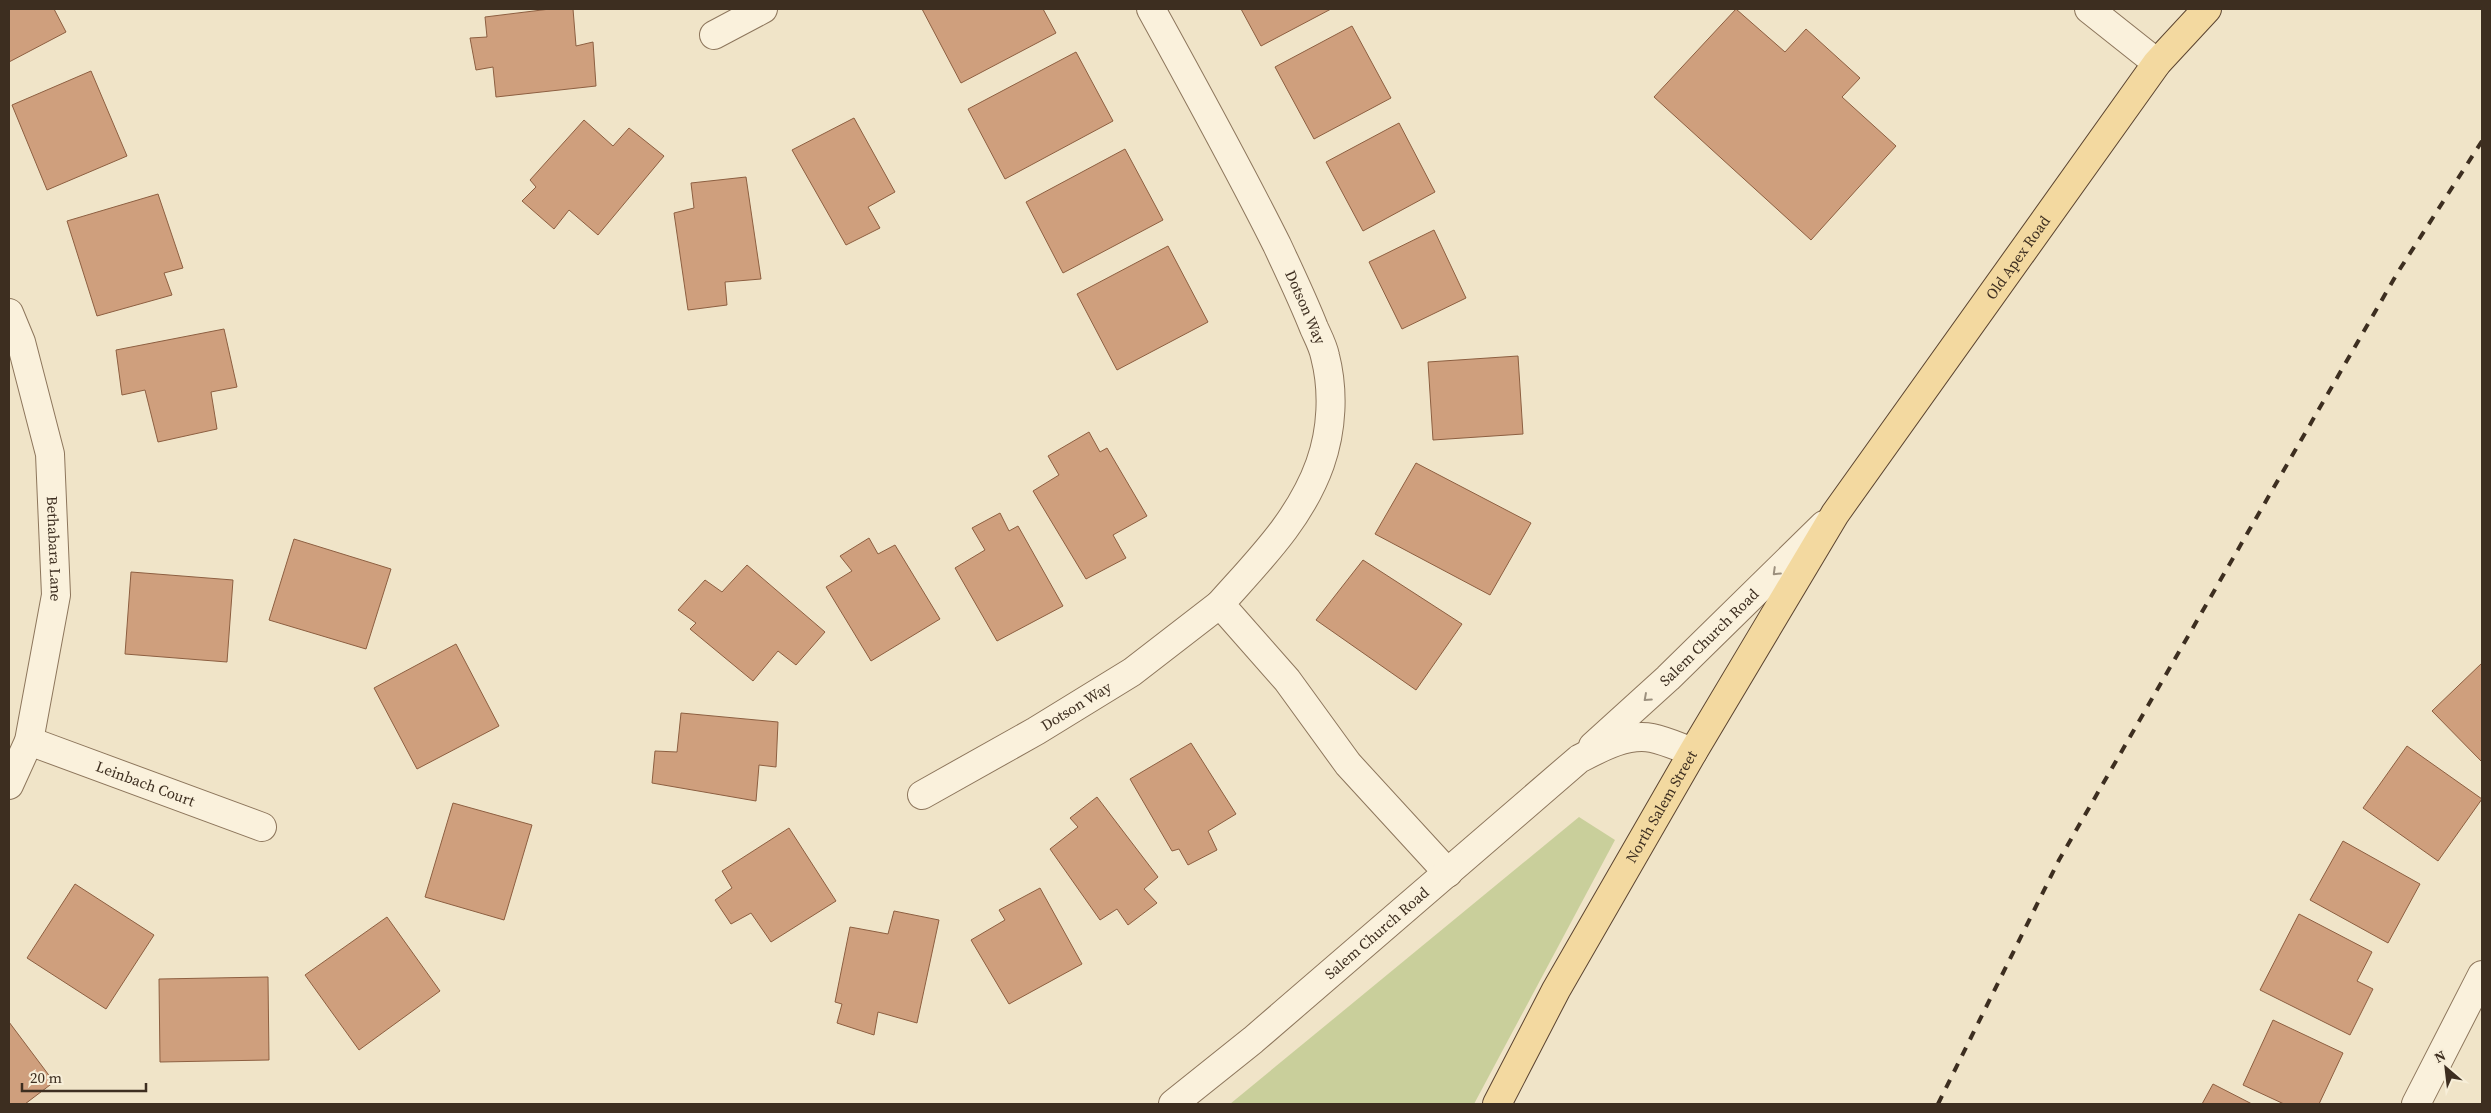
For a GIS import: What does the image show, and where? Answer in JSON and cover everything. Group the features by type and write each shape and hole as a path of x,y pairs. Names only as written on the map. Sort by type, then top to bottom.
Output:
{"main road":[{"name":"Old Apex Road","path":"1835,514 2157,63 2207,9"},
{"name":"North Salem Street","path":"1497,1104 1556,990 1693,752 1835,514"}],"street":[{"path":"714,35 763,9"},
{"name":"Dotson Way","path":"922,795 1036,731 1132,672 1220,604 1286,530 1305,500 1320,463 1331,413 1325,355 1301,293 1259,209 1152,9"},
{"path":"2089,9 2157,63"},
{"name":"Bethabara Lane","path":"9,313 21,342 50,454 56,595 29,741 9,784"},
{"name":"Salem Church Road","path":"1173,1104 1253,1040 1579,759 1668,678 1835,514"},
{"path":"1220,604 1287,680 1348,764 1448,873"},
{"name":"Salem Church Road","path":"1579,759 1606,745 1631,739 1651,738 1693,752"},
{"name":"Leinbach Court","path":"29,741 262,827"},
{"path":"2416,1104 2482,975"}],"green space":[{"path":"1579,817 1615,840 1474,1104 1230,1104"}],"building":[{"path":"9,9 54,9 66,32 9,62"},
{"path":"550,9 573,9 576,46 593,42 596,86 496,97 493,67 476,70 470,38 487,37 485,17"},
{"path":"922,9 1043,9 1056,33 961,83"},
{"path":"1241,9 1331,9 1261,46"},
{"path":"1736,9 1785,52 1806,29 1860,78 1842,97 1896,146 1811,240 1654,97"},
{"path":"1352,26 1391,98 1314,139 1275,67"},
{"path":"1076,52 1113,121 1005,179 968,109"},
{"path":"91,71 127,156 47,190 12,105"},
{"path":"854,118 895,192 868,207 880,228 846,245 792,150"},
{"path":"584,120 613,146 629,128 664,156 598,235 569,210 554,229 522,201 536,187 530,180"},
{"path":"1399,123 1435,192 1363,231 1326,162"},
{"path":"1125,149 1163,220 1063,273 1026,202"},
{"path":"746,177 761,279 725,282 727,305 688,310 674,213 694,208 691,183"},
{"path":"158,194 183,268 164,273 172,295 97,316 67,221"},
{"path":"1434,230 1466,298 1402,329 1369,262"},
{"path":"1168,246 1208,322 1117,370 1077,294"},
{"path":"224,329 237,387 211,392 217,429 158,442 145,390 122,395 116,350"},
{"path":"1518,356 1523,434 1433,440 1428,362"},
{"path":"1089,432 1100,452 1107,448 1147,516 1113,535 1126,558 1086,579 1033,491 1059,475 1048,456"},
{"path":"1416,463 1531,523 1490,595 1375,534"},
{"path":"1000,513 1009,531 1018,526 1063,606 997,641 955,568 985,550 972,528"},
{"path":"869,538 878,554 895,545 940,619 871,661 826,587 852,571 840,556"},
{"path":"294,539 391,569 366,649 269,620"},
{"path":"1363,560 1462,624 1416,690 1316,620"},
{"path":"747,565 825,632 796,665 778,651 753,681 690,629 696,623 678,610 705,580 722,592"},
{"path":"131,572 233,580 227,662 125,654"},
{"path":"456,644 499,726 417,769 374,688"},
{"path":"2482,663 2482,762 2432,711"},
{"path":"681,713 778,722 776,767 759,765 756,801 652,783 655,751 677,752"},
{"path":"1191,743 1236,814 1208,831 1217,850 1188,865 1179,849 1172,851 1130,779"},
{"path":"2407,746 2482,799 2438,861 2363,808"},
{"path":"1097,797 1158,877 1144,889 1157,903 1128,925 1117,909 1100,920 1050,849 1078,827 1070,818"},
{"path":"453,803 532,825 504,920 425,897"},
{"path":"789,828 836,901 771,942 751,913 731,924 715,900 732,888 722,871"},
{"path":"2343,841 2420,884 2388,943 2310,900"},
{"path":"75,884 154,935 106,1009 27,958"},
{"path":"1040,888 1082,964 1009,1004 971,940 1005,920 999,910"},
{"path":"894,911 939,920 917,1023 878,1012 874,1035 837,1023 842,1004 835,1002 850,927 888,934"},
{"path":"2299,914 2372,952 2357,981 2373,989 2350,1035 2260,990"},
{"path":"387,917 440,991 359,1050 305,975"},
{"path":"268,977 269,1060 160,1062 159,979"},
{"path":"2273,1020 2343,1053 2319,1104 2284,1104 2243,1085"},
{"path":"9,1022 54,1082 25,1104 9,1104"},
{"path":"2213,1084 2252,1104 2202,1104"}],"railway":[{"path":"1938,1104 2059,860 2398,272 2482,141"}]}
